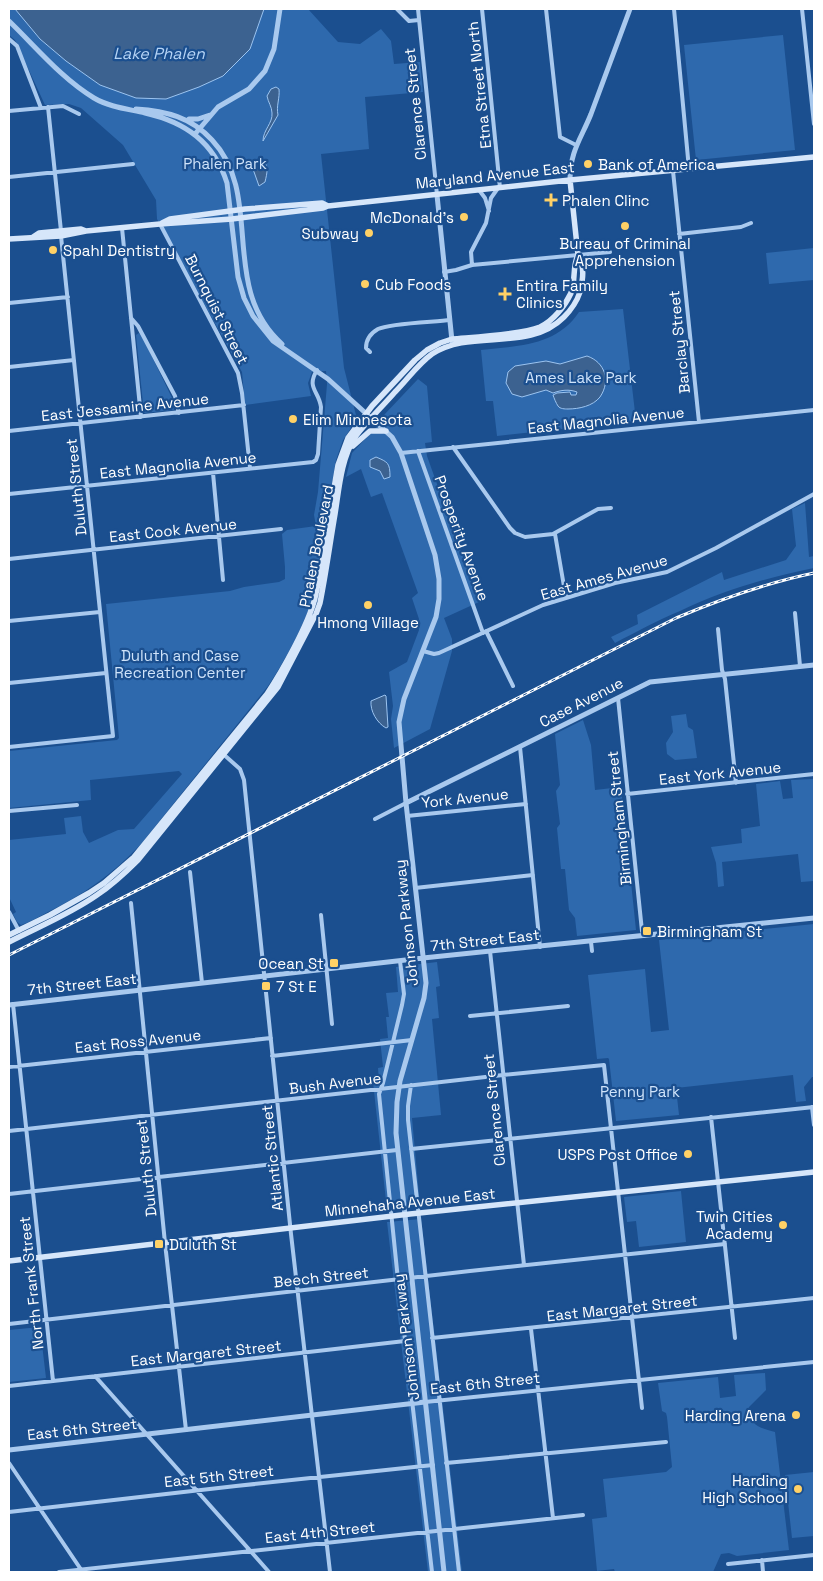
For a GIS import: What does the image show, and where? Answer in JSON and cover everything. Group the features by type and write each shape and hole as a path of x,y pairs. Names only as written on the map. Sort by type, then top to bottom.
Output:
{"main road":[{"name":"Maryland Avenue East","path":"9,239 40,238 122,227 232,219 328,206 814,156"},
{"name":"Phalen Boulevard","path":"9,935 20,933 78,907 118,879 150,847 278,678 315,598 338,465 348,438 366,413 415,360 434,346 529,330 542,326 563,308 574,283 574,262 578,255 570,180"},
{"name":"Maryland Avenue East","path":"160,224 170,219 239,210 322,203 328,206"},
{"name":"Phalen Boulevard","path":"222,753 278,687 316,614 323,586 343,469 355,438 430,355 453,342"},
{"path":"343,469 352,448 366,434 374,430 386,431"},
{"name":"Phalen Boulevard","path":"9,942 20,933"},
{"name":"Minnehaha Avenue East","path":"9,1261 404,1215 814,1172"}],"street":[{"path":"195,134 210,115 224,102 249,89 266,71 274,49 280,9"},
{"path":"397,9 409,21 419,20"},
{"name":"Clarence Street","path":"418,9 444,272 453,342"},
{"name":"Etna Street North","path":"482,9 499,188"},
{"path":"546,9 560,137 576,145"},
{"path":"570,180 570,164 576,145 589,117 630,9"},
{"path":"674,9 689,169"},
{"path":"802,9 814,124"},
{"path":"9,21 74,85 95,99 123,108 164,111 186,119 197,119 210,115"},
{"path":"9,39 17,46 41,108"},
{"path":"9,111 63,106 79,114"},
{"name":"Duluth Street","path":"9,748 113,736 48,107"},
{"name":"Johnson Parkway","path":"123,108 178,124 195,134 211,150 222,169 228,188 238,277 248,307 265,332 283,348 317,370 392,437 401,453 434,555 439,579 439,599 436,617 404,699 399,722 426,983 424,998 399,1086 396,1112 397,1150 444,1572"},
{"name":"Johnson Parkway","path":"186,119 200,128 215,143 228,162 236,184 246,273 252,298 258,313 270,331 295,355"},
{"path":"9,177 133,164"},
{"name":"Barclay Street","path":"673,171 699,422"},
{"path":"472,266 471,252 486,223 492,196 499,188"},
{"path":"479,190 485,198 488,211"},
{"path":"680,234 741,227 751,223"},
{"name":"Burnquist Street","path":"160,224 238,373 244,405 250,468"},
{"path":"122,227 141,417"},
{"path":"444,272 472,266 610,252"},
{"path":"9,303 68,297"},
{"path":"131,318 138,326 175,396 179,413"},
{"path":"370,352 366,348 367,341 378,329 450,320"},
{"path":"9,367 74,360"},
{"name":"East Magnolia Avenue","path":"9,494 313,462 317,456 321,407 320,400 312,386 312,380 317,370"},
{"name":"East Jessamine Avenue","path":"9,431 244,405"},
{"name":"East Magnolia Avenue","path":"401,453 814,410"},
{"path":"453,447 515,533 528,537 555,534 598,510 611,508"},
{"name":"Prosperity Avenue","path":"418,451 484,632 513,686"},
{"path":"213,473 223,580"},
{"name":"East Ames Avenue","path":"423,652 439,653 543,606 566,598 615,583 668,572 814,494"},
{"name":"East Cook Avenue","path":"9,559 280,529"},
{"path":"555,534 566,598"},
{"path":"9,621 100,612"},
{"path":"795,613 800,666"},
{"path":"718,629 736,783"},
{"name":"Case Avenue","path":"375,819 650,682 814,665"},
{"path":"9,683 106,673"},
{"name":"Birmingham Street","path":"618,698 644,936"},
{"path":"520,747 540,947"},
{"name":"Atlantic Street","path":"222,753 240,769 243,776 290,1228 330,1572"},
{"name":"East York Avenue","path":"627,794 814,774"},
{"name":"York Avenue","path":"408,816 526,804"},
{"path":"9,811 78,805"},
{"path":"190,872 202,983"},
{"path":"415,888 533,875"},
{"name":"Duluth Street","path":"131,903 164,1243 186,1430"},
{"path":"9,912 20,933"},
{"path":"321,915 332,1024"},
{"name":"7th Street East","path":"11,1004 423,958 814,918"},
{"path":"591,942 592,951"},
{"name":"Clarence Street","path":"490,951 524,1265"},
{"name":"Johnson Parkway","path":"400,961 404,994 394,1042 379,1094 391,1217 432,1572"},
{"name":"North Frank Street","path":"11,1004 20,1066 53,1381"},
{"path":"470,1016 568,1006"},
{"name":"East Ross Avenue","path":"9,1067 270,1038"},
{"path":"272,1056 412,1040"},
{"name":"Bush Avenue","path":"9,1130 399,1086 604,1066 611,1128"},
{"name":"Johnson Parkway","path":"412,1085 408,1106 411,1148 459,1572"},
{"path":"411,1148 813,1107 814,1125"},
{"path":"711,1117 735,1338"},
{"path":"611,1128 642,1408"},
{"path":"9,1194 397,1150"},
{"name":"Beech Street","path":"9,1324 425,1276 725,1244"},
{"name":"East Margaret Street","path":"432,1338 814,1298"},
{"path":"531,1329 553,1518"},
{"name":"East Margaret Street","path":"9,1386 405,1341"},
{"name":"East 6th Street","path":"9,1450 439,1400 814,1362"},
{"path":"95,1376 269,1572"},
{"path":"446,1463 666,1442"},
{"path":"9,1463 82,1571"},
{"name":"East 5th Street","path":"9,1512 433,1465"},
{"name":"East 4th Street","path":"59,1572 583,1515"},
{"path":"728,1564 814,1554"},
{"path":"762,1560 763,1572"}],"green space":[{"path":"9,9 15,9 40,39 66,61 100,85 166,99 236,61 250,49 264,9 308,9 338,42 360,44 381,29 391,41 394,64 420,62 423,92 365,97 369,149 321,154 344,368 357,419 343,440 336,460 312,599 299,632 268,686 141,844 120,865 85,891 60,906 21,925 13,914 16,912 9,897 9,840 66,834 64,818 81,816 83,832 89,843 118,830 134,829 182,774 179,771 90,780 91,800 9,808 9,751 117,740 119,738 106,604 230,591 279,582 285,579 282,534 287,530 316,526 314,515 318,492 327,384 326,371 312,372 308,383 311,396 245,405 242,372 157,219 156,200 123,145 81,108 69,104 45,105 15,40 9,35"},
{"path":"783,35 795,150 696,160 684,45"},
{"path":"814,248 814,280 769,284 766,253"},
{"name":"Ames Lake Park","path":"623,309 636,421 497,436 493,401 486,401 481,350 522,345 548,338 570,323 579,312"},
{"path":"139,333 172,398 174,410 144,413 136,335"},
{"path":"418,379 427,386 432,442 425,443 427,456 479,602 444,618 452,639 452,651 430,729 394,748 391,719 393,706 389,672 407,662 419,630 417,624 419,619 412,598 418,593 382,493 371,497 361,469 346,477 352,453"},
{"path":"805,503 809,557 814,556 814,568 762,580 712,597 664,618 615,643 611,637 638,624 637,615 722,572 724,580 786,560 796,546 792,509"},
{"path":"686,714 688,727 693,730 697,758 675,760 667,754 666,743 673,732 671,716"},
{"path":"583,720 591,745 595,790 621,787 636,930 577,936 575,918 569,910 565,869 561,869 557,828 560,824 556,791 560,785 555,734"},
{"path":"814,779 814,881 801,882 798,854 722,862 724,886 718,887 716,863 711,847 742,843 741,829 760,826 756,784 780,781 783,799 793,798 791,780"},
{"name":"Penny Park","path":"814,924 814,1077 804,1087 806,1101 796,1102 793,1075 676,1088 679,1115 616,1121 609,1059 597,1059 588,975 645,969 651,1032 669,1030 659,940"},
{"path":"437,962 440,986 436,987 439,1018 432,1019 441,1115 412,1118 420,1206 387,1210 373,1082 379,1081 378,1068 383,1067 380,1039 388,1038 386,1017 389,1017 386,993 398,992 396,967"},
{"path":"681,1191 686,1242 639,1247 636,1221 627,1222 624,1197"},
{"path":"421,1219 462,1572 428,1572 387,1222"},
{"path":"40,1327 46,1378 9,1382 9,1330"},
{"path":"765,1373 766,1390 749,1407 751,1418 756,1425 775,1432 789,1550 737,1556 729,1553 721,1554 713,1572 615,1572 614,1569 597,1571 592,1519 607,1517 603,1479 666,1472 672,1467 667,1417 666,1413 662,1411 658,1383 718,1377 720,1398 736,1396 734,1375"},
{"path":"814,1472 814,1536 792,1538 785,1475"}],"water":[{"name":"Lake Phalen","path":"15,9 264,9 250,49 223,76 166,99 136,98 100,85 66,61 40,39"},
{"path":"276,87 279,89 278,115 263,141 272,117 267,96 271,89"},
{"path":"259,159 263,160 267,170 265,182 259,186 253,169"},
{"path":"587,356 602,367 605,385 600,397 594,403 586,406 567,409 558,406 553,395 570,392 571,395 576,395 577,392 574,391 565,390 553,393 546,390 522,397 512,394 506,383 508,372 515,366 546,361 560,364"},
{"path":"376,457 388,464 390,477 384,479 380,471 370,467 370,460"},
{"path":"385,695 388,727 386,728 375,716 371,705 371,701"}],"railway":[{"path":"9,955 676,618 744,592 814,573"}],"place":[{"name":"Bank of America","path":"588,164"},
{"name":"Phalen Clinc","path":"551,200"},
{"name":"McDonald's","path":"464,217"},
{"name":"Bureau of Criminal Apprehension","path":"625,226"},
{"name":"Subway","path":"369,233"},
{"name":"Spahl Dentistry","path":"53,250"},
{"name":"Cub Foods","path":"365,284"},
{"name":"Entira Family Clinics","path":"505,294"},
{"name":"Elim Minnesota","path":"293,419"},
{"name":"Hmong Village","path":"368,605"},
{"name":"Birmingham St","path":"647,931"},
{"name":"Ocean St","path":"334,963"},
{"name":"7 St E","path":"266,986"},
{"name":"USPS Post Office","path":"688,1154"},
{"name":"Twin Cities Academy","path":"783,1225"},
{"name":"Duluth St","path":"159,1244"},
{"name":"Harding Arena","path":"796,1415"},
{"name":"Harding High School","path":"798,1489"}],"park label":[{"name":"Phalen Park","path":"225,163"},
{"name":"Duluth and Case Recreation Center","path":"180,664"}]}
